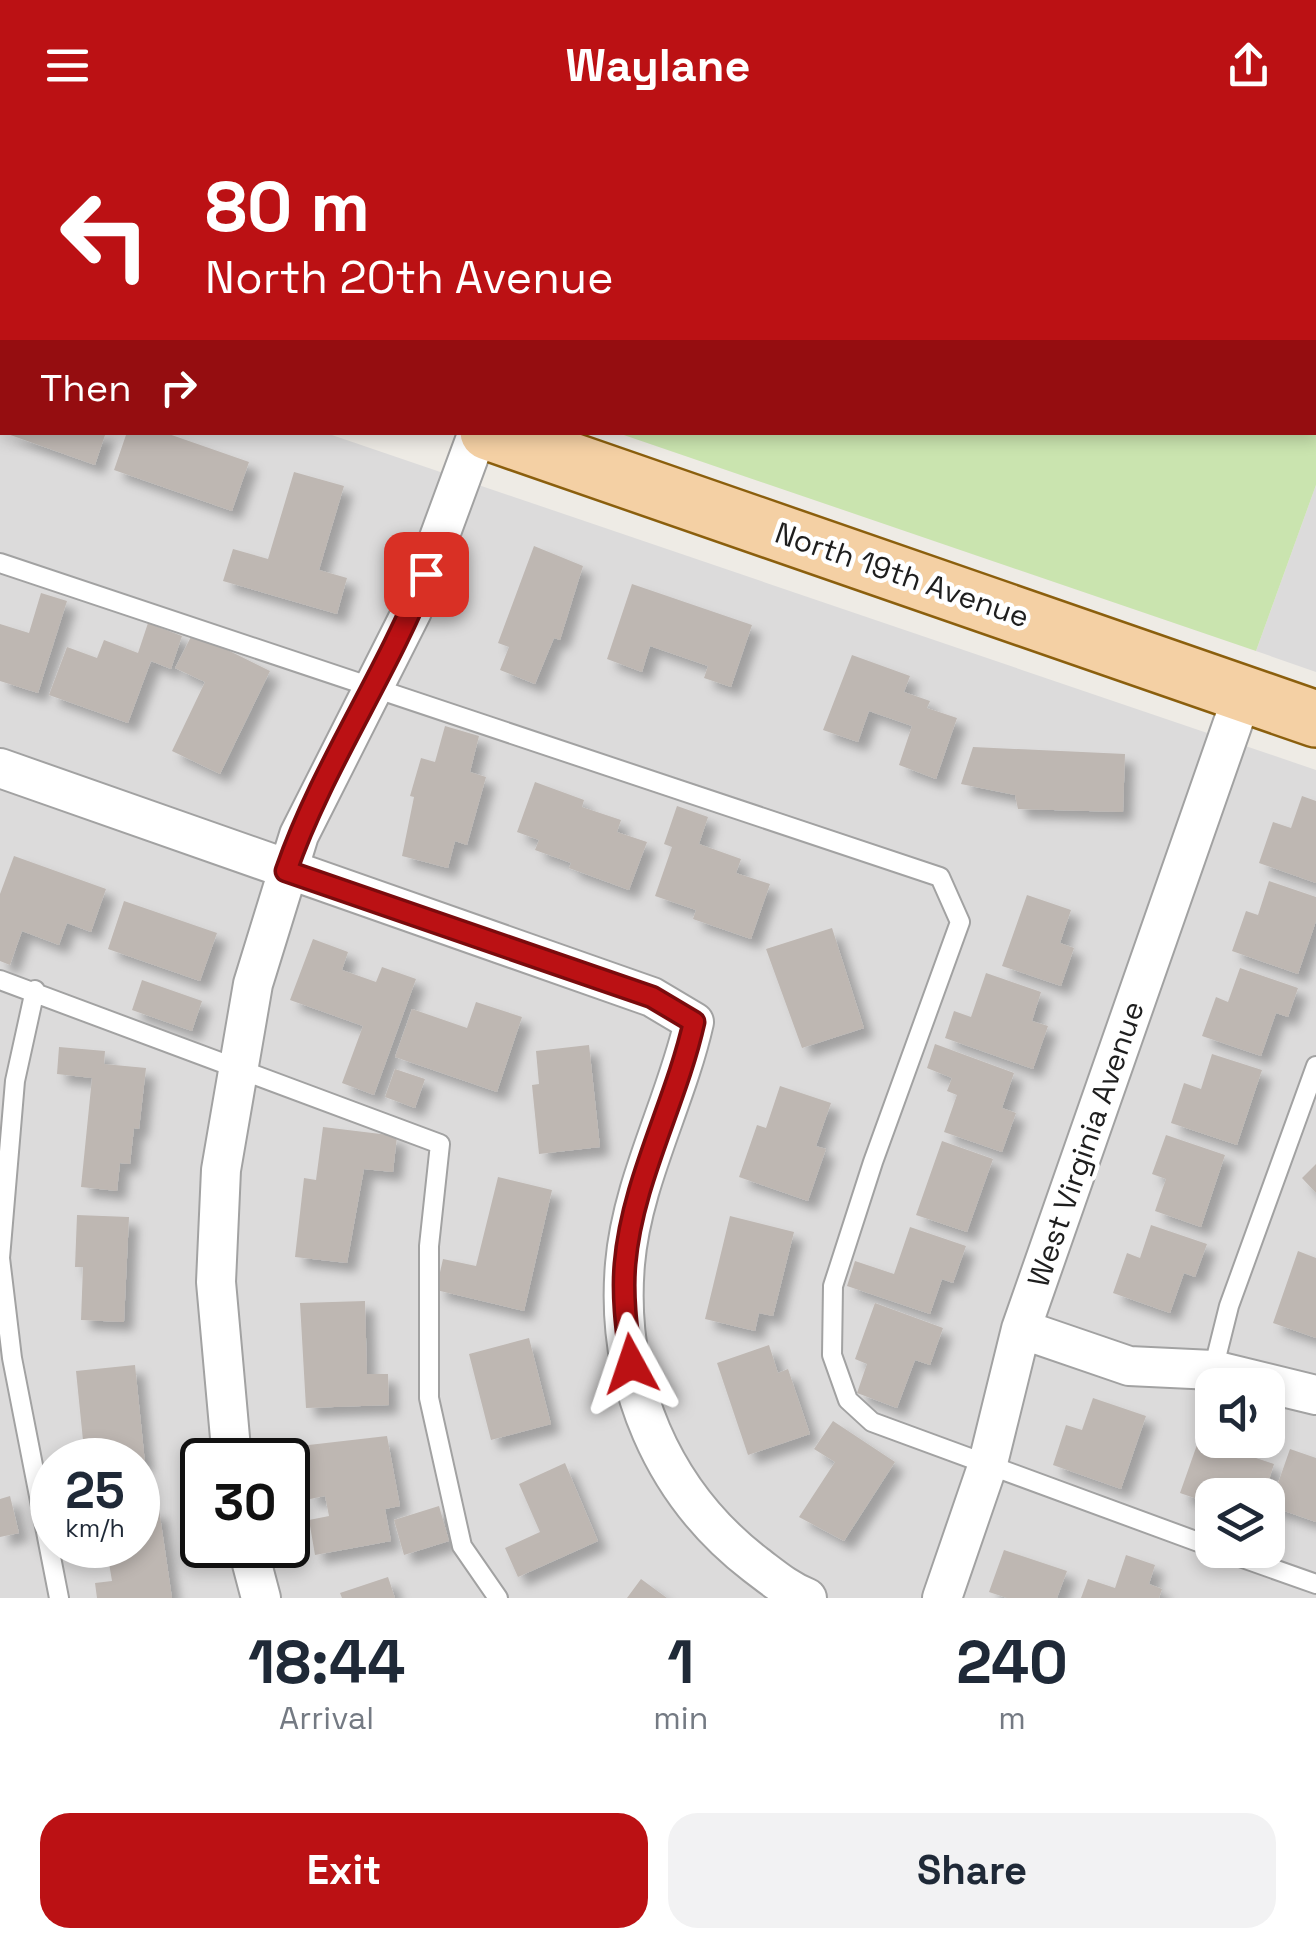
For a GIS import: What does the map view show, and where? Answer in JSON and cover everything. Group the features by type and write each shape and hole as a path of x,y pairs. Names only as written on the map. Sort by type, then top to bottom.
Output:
{"main road":[{"name":"North 19th Avenue","path":"497,435 1316,719"}],"street":[{"path":"230,1438 216,1282 221,1170 254,984 286,871 328,772 412,611 477,435"},
{"name":"West Virginia Avenue","path":"942,1598 987,1466 1021,1328 1244,694"},
{"path":"0,768 652,997 694,1022 681,1079 638,1198 625,1264 634,1396 670,1474 718,1536 792,1592 807,1598"},
{"path":"1021,1328 1129,1366 1195,1369"},
{"path":"1285,1388 1316,1395"},
{"path":"253,1568 261,1598"}],"lane":[{"path":"0,563 940,878 960,922 833,1286 832,1355 848,1400 872,1422 1195,1541"},
{"path":"0,980 237,1065 440,1144 429,1246 429,1398 462,1546 498,1598"},
{"path":"35,990 15,1081 0,1258 12,1358 60,1598"},
{"path":"1213,1368 1229,1306 1316,1066"},
{"path":"1271,1568 1316,1584"}],"shaded area":[{"path":"0,435 332,435 1316,770 1316,1598 0,1598"},
{"path":"1316,485 1316,672 1256,651"}],"green space":[{"path":"624,435 1316,435 1316,485 1256,651"}],"building":[{"path":"10,435 105,435 95,465"},
{"path":"126,435 172,435 249,462 232,511 114,470"},
{"path":"294,472 344,486 319,570 347,578 337,614 223,581 233,549 268,559"},
{"path":"534,546 583,566 560,640 554,638 535,684 500,670 509,647 498,643"},
{"path":"632,584 752,625 731,687 704,678 708,666 650,646 642,672 607,659"},
{"path":"41,593 67,601 38,693 0,681 0,624 29,633"},
{"path":"148,623 182,636 171,669 151,661 128,723 49,695 67,647 97,658 104,640 138,653"},
{"path":"193,633 270,671 220,774 172,751 205,682 175,668"},
{"path":"852,655 910,676 904,692 930,701 927,708 957,718 936,779 899,765 912,726 869,711 858,742 823,730"},
{"path":"445,726 479,736 470,772 486,777 467,845 455,841 448,868 402,856 414,797 410,796 421,758 435,762"},
{"path":"973,747 1125,754 1123,812 1018,809 1015,795 961,784"},
{"path":"535,782 584,800 582,807 621,820 617,832 647,842 629,890 569,868 571,863 535,850 539,840 517,832"},
{"path":"1302,796 1316,801 1316,883 1259,863 1273,822 1291,828"},
{"path":"677,806 708,817 699,844 741,859 736,873 770,884 751,939 693,919 696,910 655,896 672,847 664,844"},
{"path":"14,856 106,889 91,932 67,923 59,945 22,931 10,965 0,961 0,894"},
{"path":"1269,881 1316,897 1316,921 1298,974 1232,951 1246,911 1258,915"},
{"path":"1027,895 1071,910 1060,943 1074,948 1061,986 1002,966"},
{"path":"124,901 217,933 200,981 108,949"},
{"path":"832,928 864,1028 802,1048 766,949"},
{"path":"313,939 348,952 342,970 376,982 382,967 416,979 374,1095 342,1083 363,1026 290,1000"},
{"path":"1240,968 1298,988 1288,1017 1276,1013 1261,1056 1202,1036 1216,997 1228,1002"},
{"path":"986,973 1041,992 1032,1021 1048,1026 1033,1069 945,1038 954,1011 971,1017"},
{"path":"142,980 202,1001 192,1031 132,1010"},
{"path":"476,1002 522,1017 497,1092 395,1057 412,1009 467,1028"},
{"path":"935,1044 1014,1073 1002,1108 1016,1113 1002,1152 944,1132 957,1095 947,1091 952,1078 927,1068"},
{"path":"589,1045 600,1147 539,1154 532,1085 539,1084 536,1051"},
{"path":"59,1047 105,1051 104,1064 146,1068 139,1129 134,1128 130,1164 120,1163 117,1191 81,1187 92,1078 57,1074"},
{"path":"1212,1054 1262,1070 1237,1145 1171,1123 1184,1083 1201,1089"},
{"path":"395,1069 425,1079 415,1108 385,1097"},
{"path":"780,1086 831,1103 816,1146 826,1149 808,1201 739,1177 757,1125 766,1128"},
{"path":"323,1127 397,1136 393,1172 364,1169 347,1263 295,1257 304,1178 316,1180"},
{"path":"1166,1135 1225,1155 1201,1227 1155,1211 1166,1179 1152,1174"},
{"path":"942,1141 993,1159 967,1232 916,1215"},
{"path":"1316,1164 1316,1193 1302,1178"},
{"path":"498,1177 552,1190 524,1311 436,1290 443,1259 476,1266"},
{"path":"77,1215 129,1217 124,1322 81,1320 83,1267 75,1267"},
{"path":"730,1216 794,1232 773,1316 759,1313 755,1331 705,1319"},
{"path":"1151,1225 1207,1244 1195,1277 1184,1273 1170,1313 1113,1293 1127,1253 1140,1258"},
{"path":"910,1227 966,1246 953,1283 942,1279 930,1314 847,1286 855,1261 894,1274"},
{"path":"1298,1251 1316,1258 1316,1338 1273,1323"},
{"path":"365,1301 367,1374 388,1374 389,1405 306,1408 300,1303"},
{"path":"875,1303 943,1328 930,1365 915,1360 897,1408 857,1393 867,1364 855,1359"},
{"path":"529,1338 551,1424 491,1440 469,1354"},
{"path":"769,1345 778,1373 788,1369 810,1434 748,1455 717,1363"},
{"path":"135,1365 142,1438 83,1438 76,1371"},
{"path":"1093,1398 1146,1416 1121,1489 1053,1465 1066,1425 1082,1430"},
{"path":"833,1421 895,1462 844,1541 799,1517 835,1462 814,1449"},
{"path":"387,1436 400,1506 385,1509 391,1541 315,1555 310,1520 329,1516 325,1496 310,1499 310,1445"},
{"path":"1290,1449 1316,1458 1316,1522 1285,1511 1285,1478 1280,1478"},
{"path":"1195,1450 1195,1458 1256,1458 1274,1464 1269,1478 1195,1478 1195,1498 1180,1493"},
{"path":"565,1463 598,1541 518,1577 505,1548 540,1532 519,1484"},
{"path":"10,1496 19,1533 0,1537 0,1499"},
{"path":"439,1506 449,1541 404,1555 394,1520"},
{"path":"160,1516 172,1598 97,1598 95,1583 112,1581 110,1568 160,1568"},
{"path":"1004,1550 1067,1571 1057,1598 1007,1598 989,1592"},
{"path":"1126,1555 1155,1565 1149,1584 1162,1589 1159,1598 1081,1598 1088,1579 1115,1588"},
{"path":"388,1577 395,1598 342,1598 340,1593"},
{"path":"641,1579 667,1598 627,1598"}],"route":[{"path":"426,574 375,688 328,772 286,871 652,997 694,1022 681,1079 638,1198 625,1264 631,1364"}]}
